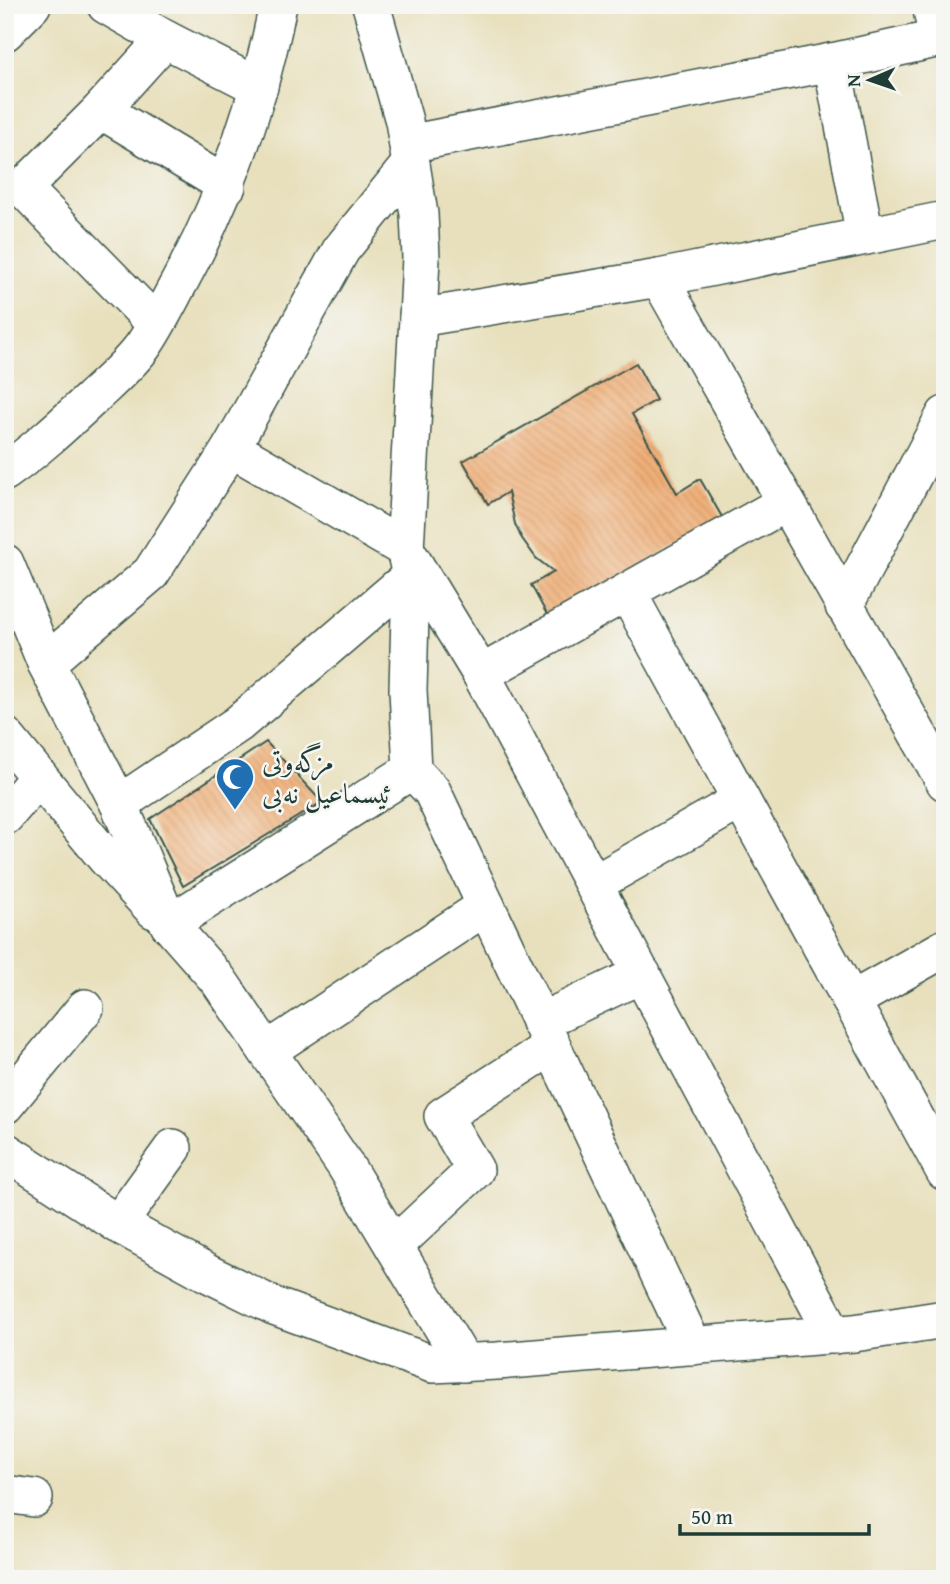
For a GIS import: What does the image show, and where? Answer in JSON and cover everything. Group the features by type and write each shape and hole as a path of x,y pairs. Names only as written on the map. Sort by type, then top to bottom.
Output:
{"street":[{"path":"5,32 32,5"},
{"path":"106,5 259,87"},
{"path":"5,472 39,448 124,368 143,346 156,324 201,242 227,186 259,87 278,5"},
{"path":"371,5 404,121 419,225 408,563 408,690 412,770 432,791 693,1346"},
{"path":"46,663 151,573 231,448 341,250 409,154 832,62 938,27"},
{"path":"156,324 23,188 101,110 165,39"},
{"path":"832,62 865,236"},
{"path":"101,110 227,186"},
{"path":"418,318 659,278 945,220"},
{"path":"659,278 945,782"},
{"path":"845,606 945,415"},
{"path":"231,448 408,563 481,674 834,1335"},
{"path":"481,674 785,503"},
{"path":"5,563 46,663 119,804 176,932"},
{"path":"119,804 238,724 408,563"},
{"path":"626,592 945,1172"},
{"path":"5,736 106,858 219,981 345,1166 464,1363"},
{"path":"176,932 412,770"},
{"path":"5,816 39,777"},
{"path":"594,884 741,800"},
{"path":"267,1051 486,906"},
{"path":"851,1001 945,948"},
{"path":"394,1246 475,1170 443,1116 546,1034 642,974"},
{"path":"5,1105 85,1008"},
{"path":"118,1224 173,1148"},
{"path":"5,1151 118,1224 207,1273 274,1306 432,1364 834,1335 945,1319"}],"building":[{"path":"636,363 656,400 632,414 677,493 700,479 722,517 550,620 531,585 554,572 536,558 521,537 515,524 508,492 488,504 463,461"},
{"name":"مزگەوتی ئیسماعیل نەبی","path":"266,742 322,802 183,886 150,819"}],"place":[{"name":"مزگەوتی ئیسماعیل نەبی","path":"235,811"}]}
